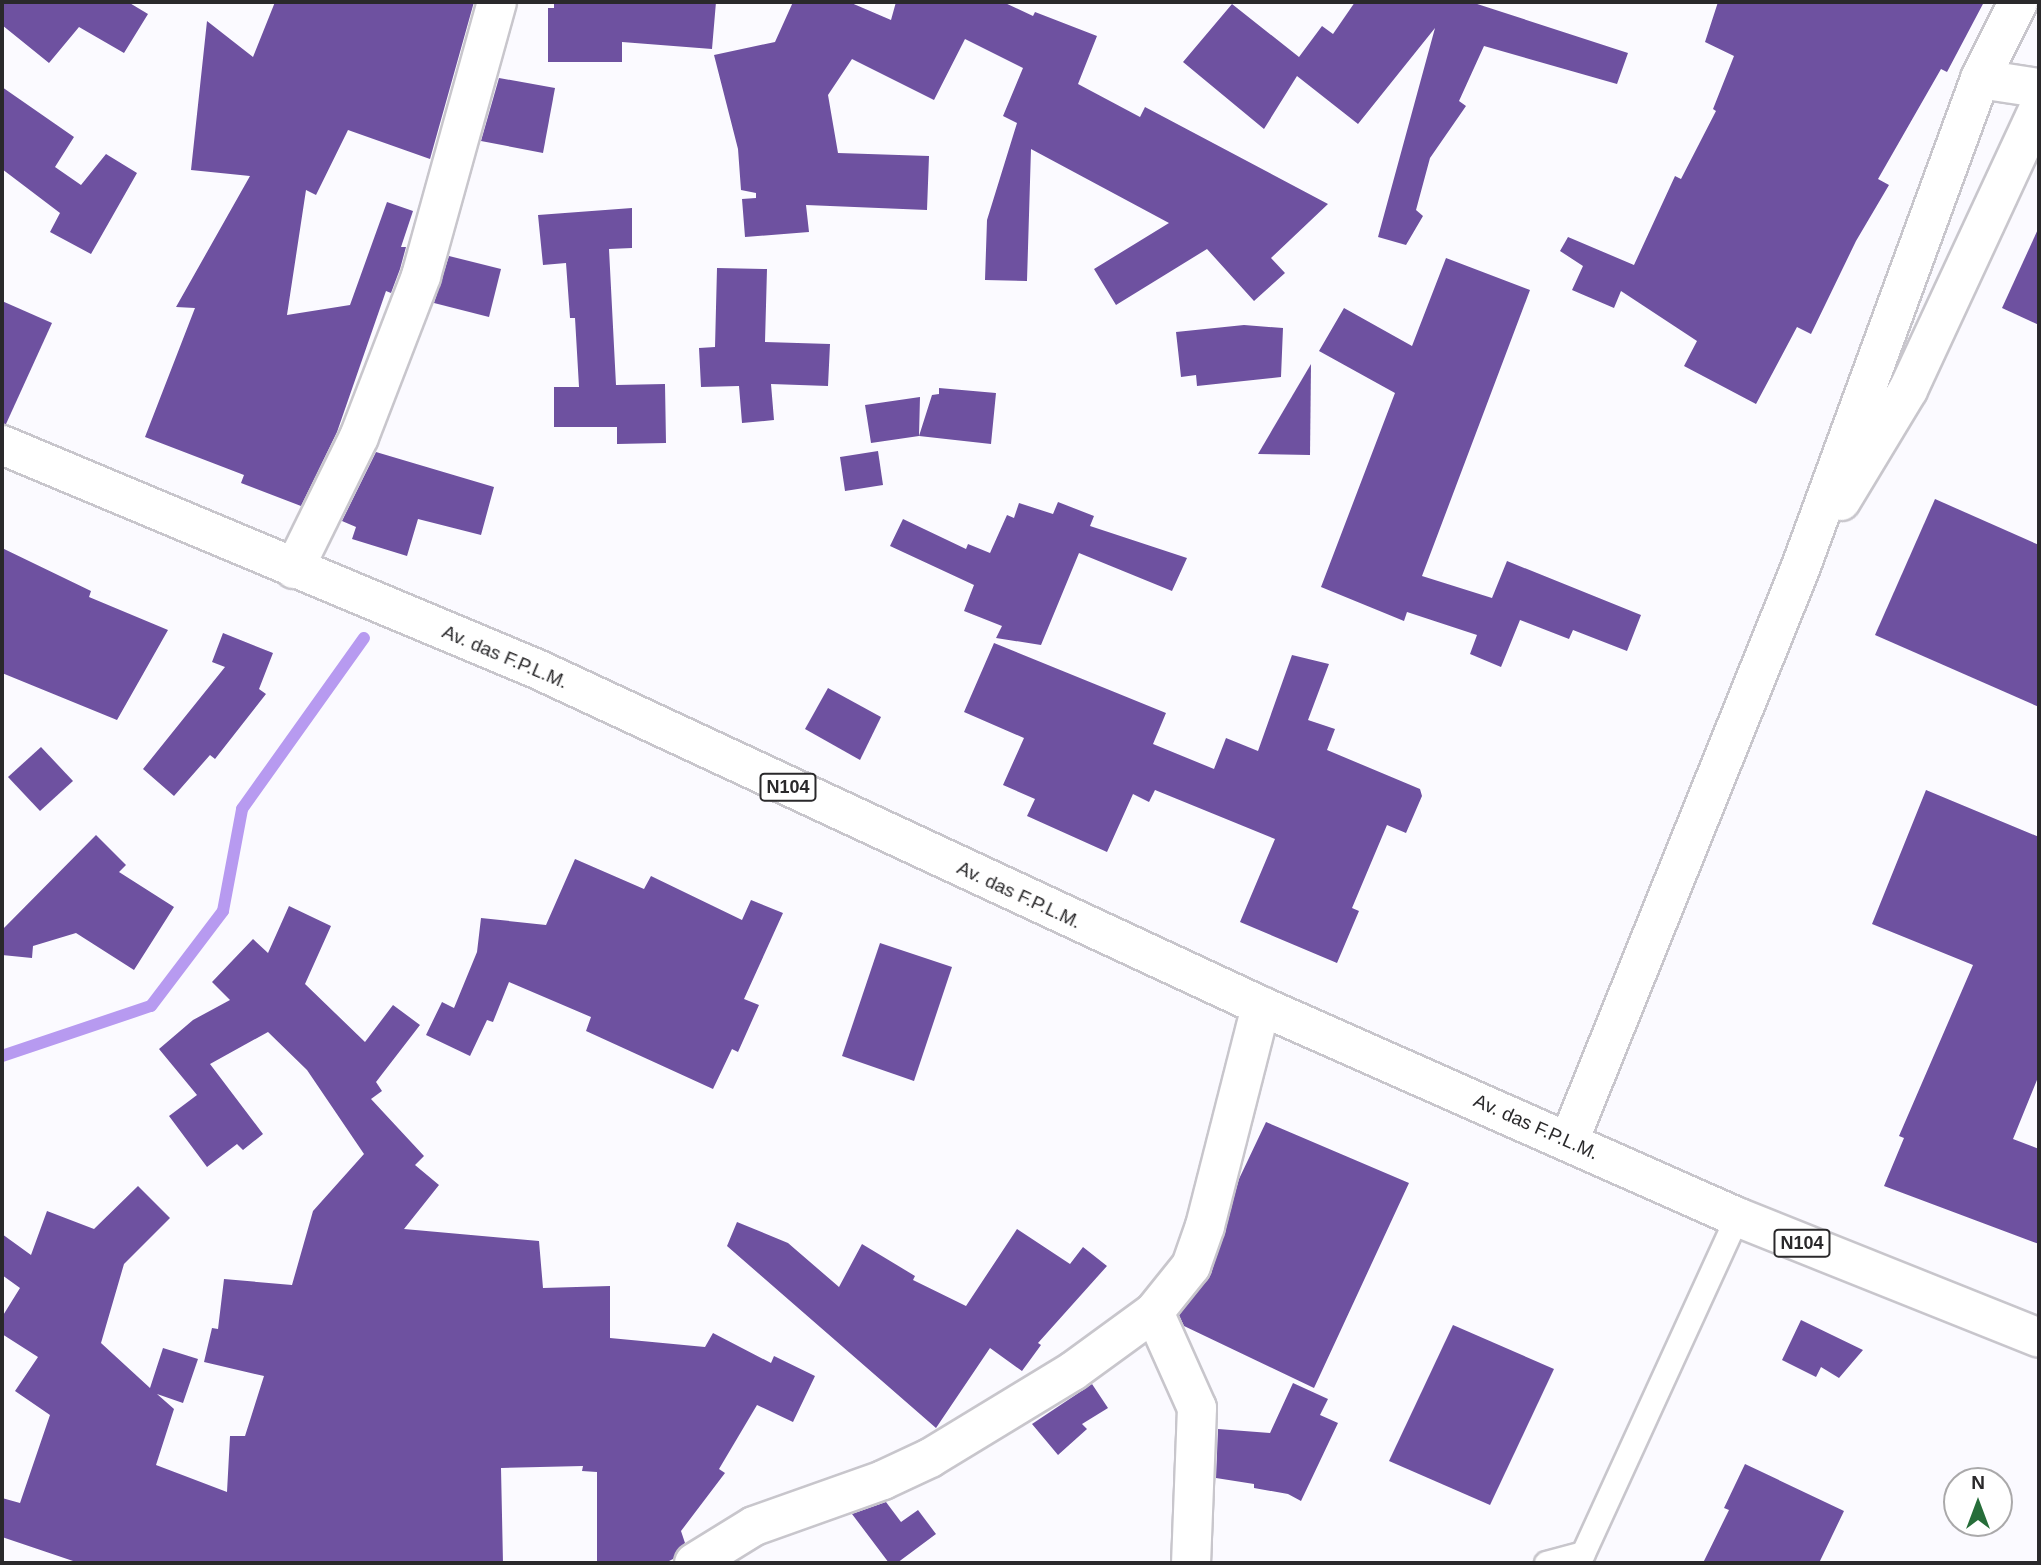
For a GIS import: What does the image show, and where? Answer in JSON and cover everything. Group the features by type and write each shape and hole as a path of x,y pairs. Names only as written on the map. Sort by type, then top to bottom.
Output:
{"street":[{"path":"294,569 359,436 421,276 497,2"},
{"path":"1569,1141 1800,569 1980,79 2018,2"},
{"path":"1980,79 2039,88"},
{"path":"1800,569 1908,390 2039,108"},
{"name":"Av. das F.P.L.M.","path":"2,445 537,669 1261,1006 1737,1217 2039,1338"},
{"path":"694,1563 754,1526 883,1480 930,1458 1073,1371 1154,1312 1191,1266 1202,1236 1261,1006"},
{"path":"1154,1312 1197,1408 1191,1563"}],"lane":[{"path":"1546,1563 1587,1558 1737,1217"}],"building":[{"path":"2,2 128,2 148,14 124,53 79,27 49,63 2,25"},
{"path":"275,2 474,2 430,159 348,130 316,195 306,190 287,315 350,305 387,202 413,211 401,247 406,247 391,293 386,291 337,432 301,506 241,483 244,475 145,437 195,308 176,307 250,176 191,170 207,21 253,57"},
{"path":"554,2 716,2 712,49 622,42 622,62 548,62 548,8 554,8"},
{"path":"793,2 849,2 891,20 896,2 1003,2 1033,16 1035,12 1097,36 1078,84 1140,117 1145,107 1328,204 1271,258 1285,273 1254,301 1207,249 1116,305 1094,269 1169,223 1031,149 1027,281 985,280 987,220 1017,123 1003,116 1023,68 965,39 934,100 852,59 828,95 838,153 929,156 927,210 806,205 809,232 745,237 742,199 756,198 756,193 741,190 738,149 714,55 775,42"},
{"path":"1355,2 1471,2 1628,53 1617,84 1484,46 1459,101 1466,106 1430,158 1416,210 1423,216 1406,245 1378,237 1435,28 1358,124 1297,76 1264,129 1183,62 1232,4 1299,57 1322,26 1333,34"},
{"path":"1718,2 1984,2 1947,72 1941,69 1878,179 1889,185 1856,241 1811,334 1797,327 1756,404 1684,366 1697,341 1621,291 1614,308 1572,290 1583,266 1560,251 1568,237 1634,265 1675,176 1681,179 1716,111 1713,109 1734,56 1705,42"},
{"path":"499,78 555,88 543,153 481,141"},
{"path":"2,87 74,137 55,167 81,185 106,154 137,173 91,254 50,232 60,213 2,169"},
{"path":"632,208 632,248 609,249 616,385 665,384 666,443 617,444 617,427 554,427 554,387 579,387 575,318 570,318 566,263 543,265 538,215"},
{"path":"2039,227 2039,325 2002,308"},
{"path":"449,256 501,269 489,317 434,303"},
{"path":"1446,258 1530,290 1422,576 1492,598 1507,561 1641,615 1627,651 1573,630 1569,639 1520,620 1501,667 1470,654 1477,635 1407,612 1404,621 1321,587 1395,393 1319,351 1344,308 1412,346"},
{"path":"717,268 767,269 765,342 830,344 828,386 771,384 774,420 742,423 739,386 701,387 699,348 715,347"},
{"path":"2,301 52,323 6,424 2,424"},
{"path":"1244,325 1283,328 1281,377 1197,386 1196,375 1181,377 1176,332"},
{"path":"1311,364 1310,455 1258,454"},
{"path":"939,388 996,393 991,444 919,436 932,395 939,394"},
{"path":"920,397 919,436 871,443 865,405"},
{"path":"878,451 883,485 845,491 840,457"},
{"path":"376,452 494,487 481,535 418,519 407,556 352,539 356,527 342,521"},
{"path":"1935,499 2039,545 2039,707 1875,635"},
{"path":"1058,502 1094,516 1090,526 1187,558 1172,591 1079,553 1041,645 996,638 1002,626 964,611 974,585 890,546 903,519 966,549 968,544 990,553 1007,515 1014,518 1019,503 1053,514"},
{"path":"2,548 91,591 89,597 168,630 117,720 2,673"},
{"path":"223,633 273,653 259,689 266,694 215,759 210,755 174,796 143,769 225,667 212,662"},
{"path":"994,643 1166,713 1153,744 1214,769 1226,738 1258,751 1292,655 1329,664 1308,720 1335,729 1327,750 1420,789 1422,796 1406,833 1387,825 1352,908 1359,911 1337,963 1240,922 1275,839 1155,790 1149,802 1133,794 1107,852 1027,816 1035,799 1003,785 1024,738 964,712"},
{"path":"828,688 881,717 860,760 805,729"},
{"path":"41,747 73,781 40,811 8,777"},
{"path":"1926,790 2039,837 2039,1075 2013,1139 2039,1149 2039,1244 1884,1186 1904,1138 1899,1136 1973,965 1872,924"},
{"path":"96,835 126,865 119,872 174,907 134,970 76,933 33,946 32,958 2,955 2,930"},
{"path":"575,859 644,889 651,876 742,920 751,900 783,913 744,999 759,1005 738,1052 732,1049 713,1089 586,1031 591,1017 509,982 493,1022 487,1020 470,1056 426,1035 442,1002 454,1008 477,952 481,918 546,925"},
{"path":"289,906 331,926 305,984 365,1042 393,1005 420,1025 376,1082 382,1091 371,1099 424,1156 415,1165 439,1185 404,1229 539,1241 543,1288 610,1286 610,1338 705,1347 713,1333 771,1363 774,1356 815,1376 793,1422 757,1405 719,1469 725,1473 681,1531 685,1543 673,1559 665,1563 597,1563 597,1472 582,1471 583,1466 501,1468 503,1563 79,1563 2,1537 2,1498 20,1503 50,1415 15,1391 38,1357 2,1334 2,1317 20,1288 2,1275 2,1234 31,1255 47,1211 94,1229 138,1186 170,1218 124,1264 101,1343 150,1388 163,1348 198,1359 183,1403 157,1394 174,1409 156,1465 227,1492 230,1436 245,1436 264,1376 204,1362 212,1328 218,1329 224,1279 292,1285 313,1211 364,1154 307,1070 268,1032 210,1064 263,1134 243,1150 237,1144 207,1167 169,1116 197,1095 159,1049 193,1020 230,1000 212,982 253,939 268,953"},
{"path":"880,943 952,967 914,1081 842,1056"},
{"path":"1266,1122 1409,1183 1314,1388 1184,1326 1179,1315 1211,1274 1239,1179"},
{"path":"737,1222 788,1243 839,1287 862,1244 915,1276 913,1280 966,1306 1017,1229 1070,1264 1083,1247 1107,1266 1038,1343 1041,1345 1022,1371 990,1348 936,1428 727,1246"},
{"path":"1801,1320 1863,1350 1839,1378 1821,1367 1816,1377 1782,1360"},
{"path":"1453,1325 1554,1369 1490,1505 1389,1461"},
{"path":"1293,1383 1328,1399 1320,1415 1338,1423 1301,1501 1288,1494 1254,1488 1254,1484 1216,1478 1218,1429 1270,1433"},
{"path":"1092,1384 1108,1408 1082,1424 1087,1429 1058,1455 1032,1424"},
{"path":"1745,1464 1844,1511 1819,1563 1703,1563 1729,1510 1724,1508"},
{"path":"886,1502 901,1522 918,1510 936,1534 897,1563 889,1563 852,1514"}],"waterway":[{"path":"2,1056 151,1006 223,911 242,809 364,638"}]}
